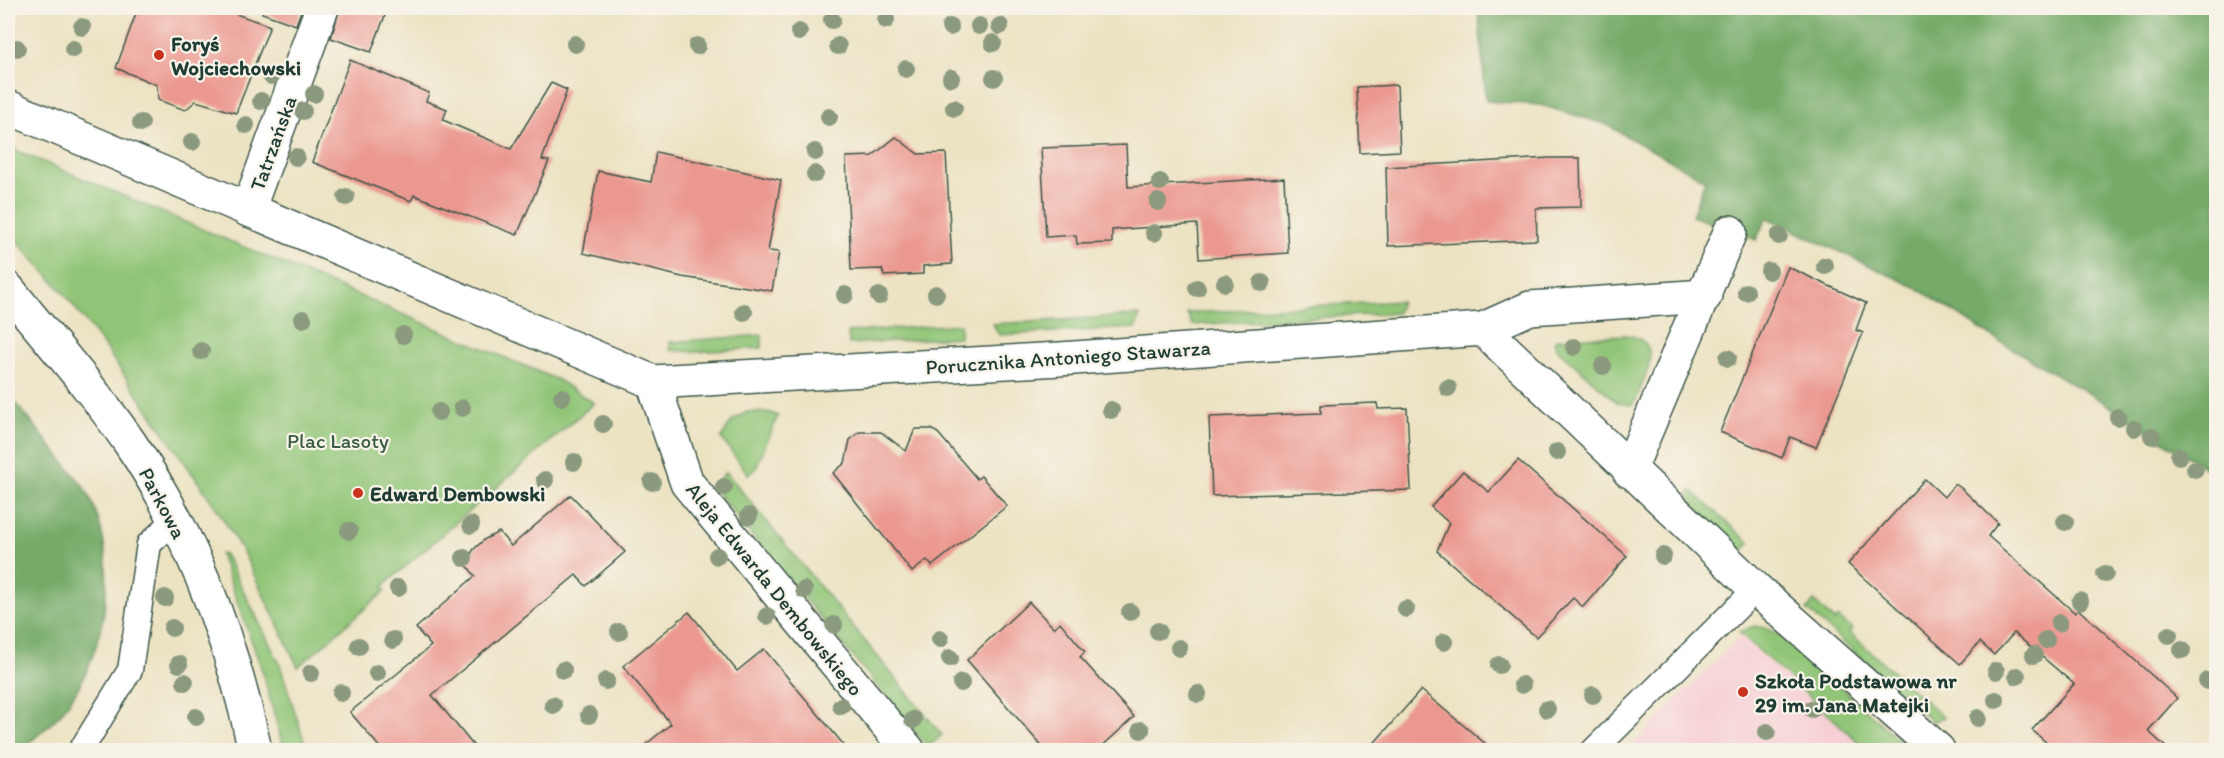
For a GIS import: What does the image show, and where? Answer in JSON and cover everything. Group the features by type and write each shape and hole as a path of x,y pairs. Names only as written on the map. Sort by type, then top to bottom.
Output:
{"street":[{"name":"Tatrzańska","path":"248,210 322,8"},
{"path":"8,106 653,382"},
{"path":"1629,471 1705,296 1730,232"},
{"name":"Parkowa","path":"8,289 97,398 130,444 176,519 217,619 255,750"},
{"name":"Porucznika Antoniego Stawarza","path":"653,382 1060,359 1483,329 1530,308 1705,296"},
{"path":"1483,329 1629,471 1756,589 1938,750"},
{"name":"Aleja Edwarda Dembowskiego","path":"653,382 687,483 908,750"}],"lane":[{"path":"81,750 130,670 150,544 176,519"},
{"path":"1594,750 1756,589"}],"shaded area":[{"name":"Szkoła Podstawowa nr 29 im. Jana Matejki","path":"1740,636 1865,750 1627,750"}],"green space":[{"path":"1478,8 2216,8 2216,475 2105,403 1999,341 1917,288 1767,218 1756,240 1692,216 1705,180 1605,124 1540,105 1486,101"},
{"name":"Plac Lasoty","path":"8,147 558,380 594,403 383,586 385,591 298,667 243,552 219,512 102,343 66,296 8,231"},
{"path":"1401,301 1397,313 1192,325 1187,313"},
{"path":"1140,315 1136,328 999,335 993,324"},
{"path":"960,324 960,337 849,344 848,332"},
{"path":"762,335 762,348 694,352 670,350 670,342"},
{"path":"1624,335 1637,338 1645,343 1649,351 1650,360 1647,370 1632,405 1618,403 1558,350 1554,342 1556,339"},
{"path":"8,393 84,487 96,513 104,542 107,572 100,633 77,689 61,713 20,750 8,750"},
{"path":"747,412 768,412 778,416 755,470 748,474 721,438 733,420"},
{"path":"726,472 942,735 928,747 712,487"},
{"path":"1692,491 1750,543 1743,551 1685,499"},
{"path":"220,554 225,554 279,662 307,750 284,750 262,670"},
{"path":"1814,601 1834,621 1838,617 1852,629 1849,632 1943,717 1933,722 1807,610"},
{"path":"1754,626 1766,628 1788,639 1910,750 1867,750 1739,632"}],"building":[{"path":"138,8 219,8 270,26 236,113 196,101 185,110 158,100 157,85 116,68"},
{"path":"262,8 302,8 296,25 262,13"},
{"path":"340,8 388,8 371,52 331,38"},
{"path":"350,60 429,93 426,101 447,109 443,120 511,149 551,83 567,90 542,160 549,161 517,235 414,195 411,201 312,162"},
{"path":"1397,85 1400,151 1360,153 1357,87"},
{"path":"896,137 918,154 946,153 952,264 923,266 923,274 884,276 882,269 851,270 846,157 872,156"},
{"path":"1126,145 1128,187 1284,178 1288,253 1199,259 1197,224 1112,230 1112,243 1077,244 1076,235 1046,237 1041,148"},
{"path":"656,152 781,180 768,251 779,252 772,291 682,277 583,253 598,171 651,182"},
{"path":"1580,158 1581,207 1536,208 1537,240 1388,246 1386,167"},
{"path":"1788,267 1866,303 1856,330 1863,333 1816,447 1790,437 1782,458 1720,432"},
{"path":"1377,403 1378,409 1407,408 1411,490 1212,496 1209,417 1321,413 1321,405"},
{"path":"915,429 931,429 938,433 977,479 981,476 1007,506 932,566 927,560 912,572 833,473 845,463 850,440 859,432 881,432 906,451"},
{"path":"1518,460 1627,556 1583,607 1573,598 1536,637 1437,551 1449,523 1431,507 1463,471 1489,492"},
{"path":"1925,479 1944,497 1955,484 1961,488 1998,523 1988,536 2075,613 2078,609 2177,698 2148,731 2169,750 2055,750 2032,730 2074,684 2014,633 1994,655 1980,642 1960,664 1848,564"},
{"path":"571,495 625,552 586,586 576,575 432,695 477,750 382,750 350,712 431,646 416,628 475,576 465,563 474,549 485,539 499,532 511,546"},
{"path":"1029,602 1054,628 1060,622 1085,652 1080,657 1134,717 1098,750 1045,750 967,660"},
{"path":"689,612 737,671 764,649 848,750 639,750 671,724 623,666"},
{"path":"1421,690 1493,750 1368,750"}],"place":[{"name":"Foryś Wojciechowski","path":"159,55"},
{"name":"Edward Dembowski","path":"358,493"},
{"name":"Szkoła Podstawowa nr 29 im. Jana Matejki","path":"1743,692"}]}
